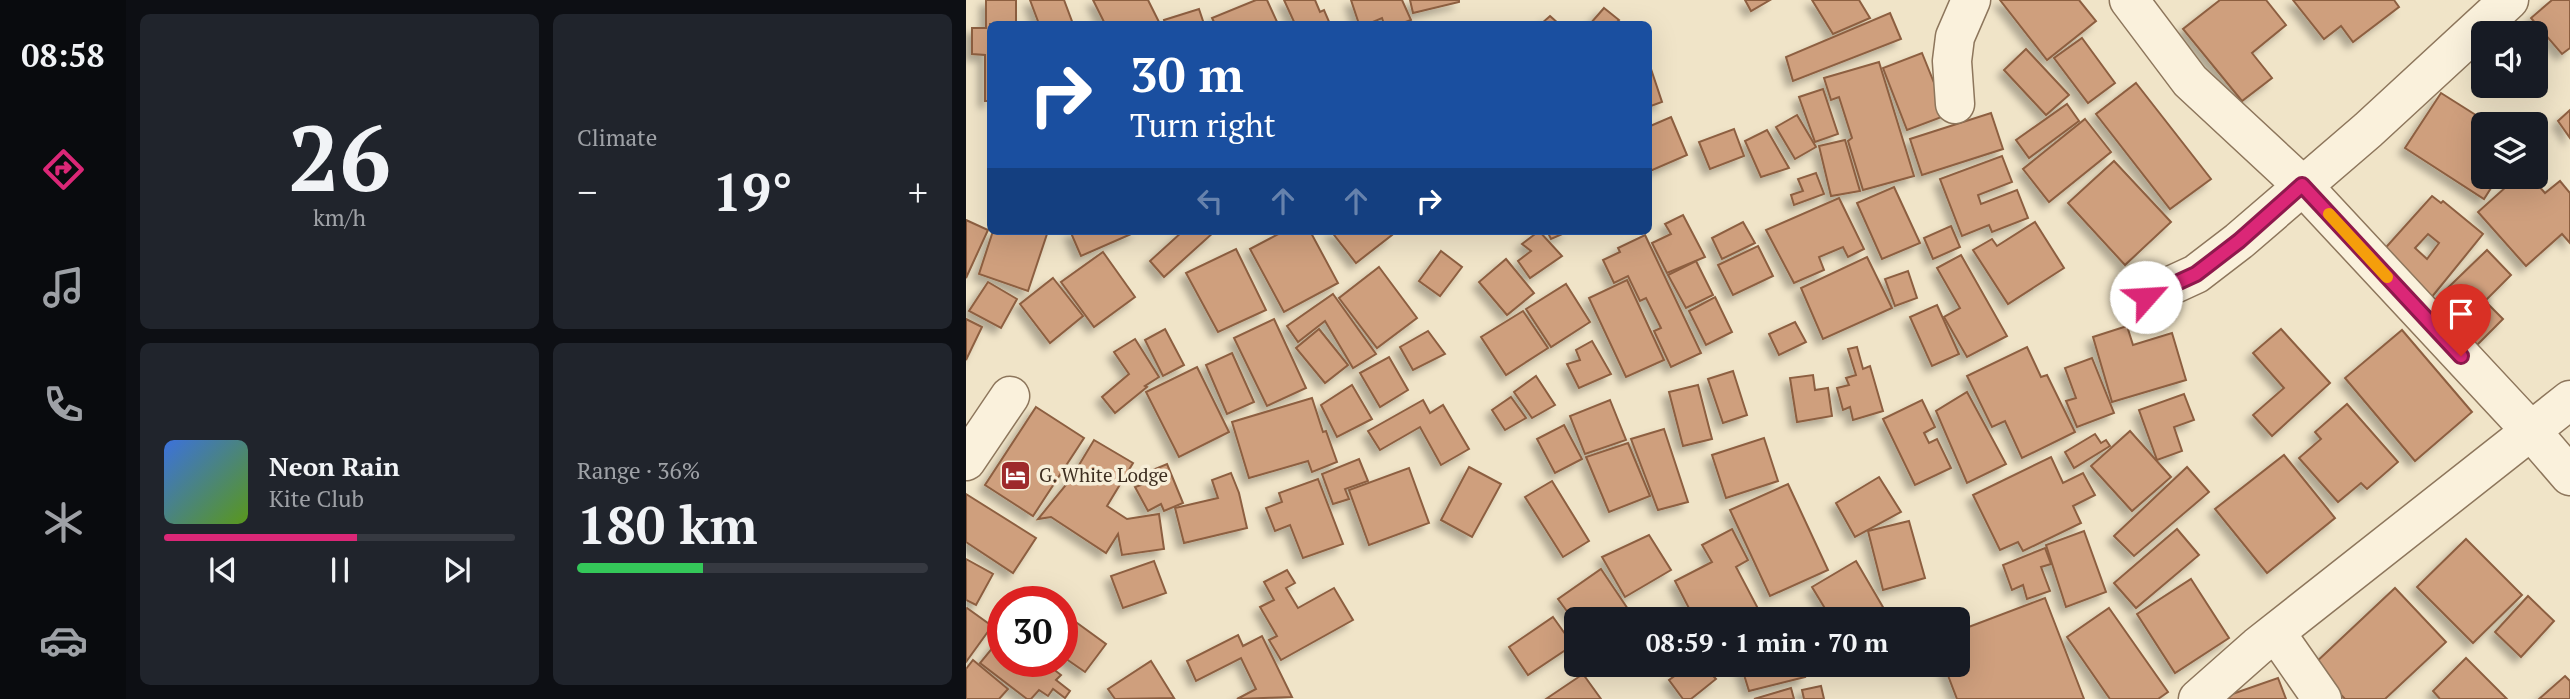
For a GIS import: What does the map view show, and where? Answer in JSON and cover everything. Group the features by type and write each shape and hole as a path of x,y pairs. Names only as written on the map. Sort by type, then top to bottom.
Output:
{"street":[{"path":"1955,104 1952,61 1955,37 1971,0"},
{"path":"2129,0 2190,81 2302,185 2570,475"},
{"path":"2146,297 2196,274 2239,241 2368,130 2509,0"},
{"path":"966,461 1010,396"},
{"path":"2199,699 2258,646 2570,400"},
{"path":"2276,634 2322,699"}],"building":[{"path":"986,0 1016,0 1016,21 987,21 985,101 985,55 972,54 972,28 986,28"},
{"path":"1030,0 1064,0 1072,21 1038,21"},
{"path":"1093,0 1148,0 1158,21 1104,21"},
{"path":"1256,0 1267,0 1277,21 1214,21 1212,18"},
{"path":"1284,0 1315,0 1320,12 1324,10 1329,21 1294,21"},
{"path":"1351,0 1402,0 1411,20 1383,21 1382,18 1375,21 1358,21"},
{"path":"1410,0 1459,0 1459,2 1413,13"},
{"path":"1745,0 1770,0 1751,11"},
{"path":"1812,0 1859,0 1870,18 1833,34"},
{"path":"2000,0 2079,0 2096,21 2047,60"},
{"path":"2220,0 2266,0 2286,25 2252,53 2272,78 2242,101 2183,29"},
{"path":"2293,0 2394,0 2399,7 2353,42 2341,26 2324,39"},
{"path":"2552,0 2570,0 2570,48 2562,54 2548,38 2548,21 2534,21 2531,18"},
{"path":"1604,8 1619,20 1618,21 1593,21"},
{"path":"1199,9 1203,21 1164,21"},
{"path":"1890,13 1901,39 1793,81 1786,57"},
{"path":"2082,38 2115,83 2088,103 2054,58"},
{"path":"2026,49 2069,95 2046,115 2004,70"},
{"path":"1922,53 1947,115 1907,130 1883,68"},
{"path":"1879,62 1914,176 1863,190 1848,141 1852,138 1839,97 1831,100 1824,78"},
{"path":"1652,72 1662,102 1652,106"},
{"path":"2136,83 2211,179 2170,209 2096,114"},
{"path":"1823,89 1838,134 1815,142 1799,97"},
{"path":"2441,93 2471,112 2471,189 2490,189 2484,199 2405,148"},
{"path":"2067,104 2079,121 2029,158 2016,140"},
{"path":"2570,110 2570,138 2558,121"},
{"path":"1991,113 2003,149 1922,175 1910,139"},
{"path":"1797,115 1816,147 1795,159 1776,127"},
{"path":"1671,117 1687,155 1652,170 1652,125"},
{"path":"2085,119 2111,152 2049,202 2023,169"},
{"path":"1734,129 1744,156 1710,169 1699,142"},
{"path":"1767,130 1789,168 1761,177 1745,141"},
{"path":"1845,140 1860,191 1831,196 1819,146"},
{"path":"2002,156 2012,182 1978,195 1981,204 2017,190 2028,218 1992,232 1989,225 1962,236 1940,179"},
{"path":"2114,161 2171,222 2125,265 2068,203"},
{"path":"1816,173 1824,194 1794,205 1791,195 1803,191 1798,179"},
{"path":"2560,181 2570,193 2570,243 2562,234 2526,266 2478,212 2504,189 2542,189 2545,193"},
{"path":"1894,187 1920,243 1882,259 1857,203"},
{"path":"2432,196 2441,203 2443,201 2483,234 2431,298 2380,254","holes":["2428,234 2439,243 2427,259 2415,248"]},
{"path":"1839,198 1864,249 1848,257 1843,247 1819,257 1824,270 1794,283 1766,230"},
{"path":"1683,215 1705,257 1667,273 1652,243 1671,234 1665,224"},
{"path":"966,220 987,230 987,232 966,278"},
{"path":"1743,222 1755,243 1722,259 1712,238"},
{"path":"2035,222 2064,268 2008,304 1973,250 1992,239 1997,246"},
{"path":"1951,226 1960,247 1933,259 1924,238"},
{"path":"992,235 1047,235 1028,291 979,274"},
{"path":"1072,235 1129,235 1081,256"},
{"path":"1179,235 1211,235 1164,277 1150,261"},
{"path":"1276,235 1312,235 1338,283 1284,312 1250,249"},
{"path":"1334,235 1392,235 1356,263"},
{"path":"1534,235 1543,235 1562,256 1530,278 1518,261 1531,251 1522,244"},
{"path":"1645,235 1701,353 1671,367 1654,331 1661,328 1646,298 1640,301 1628,276 1614,283 1603,260 1620,252 1618,248"},
{"path":"1758,246 1773,276 1733,295 1718,265"},
{"path":"1236,249 1266,310 1218,332 1186,273"},
{"path":"2487,250 2511,275 2485,301 2503,319 2474,348 2430,305"},
{"path":"1441,251 1462,267 1440,296 1419,281"},
{"path":"1103,252 1135,297 1094,327 1061,282"},
{"path":"1961,255 2007,336 1967,357 1944,317 1960,308 1937,268"},
{"path":"1867,257 1892,308 1823,339 1801,288"},
{"path":"1506,259 1534,293 1507,315 1479,282"},
{"path":"1696,261 1713,295 1686,308 1668,275"},
{"path":"1379,267 1417,318 1377,348 1339,298"},
{"path":"1908,271 1917,298 1895,306 1885,279"},
{"path":"1053,278 1083,316 1050,343 1020,304"},
{"path":"1627,280 1664,360 1626,377 1589,298"},
{"path":"988,282 1017,299 1001,328 969,311"},
{"path":"1566,284 1590,322 1551,347 1526,309"},
{"path":"1333,294 1376,354 1353,368 1325,321 1298,342 1287,326"},
{"path":"1715,297 1732,332 1706,345 1689,311"},
{"path":"1937,305 1959,354 1932,366 1910,317"},
{"path":"1523,311 1548,348 1506,375 1481,337"},
{"path":"966,319 982,327 966,360"},
{"path":"1274,319 1306,388 1267,406 1234,338"},
{"path":"1795,322 1806,342 1779,355 1769,334"},
{"path":"2127,326 2133,345 2172,333 2186,380 2112,402 2093,337"},
{"path":"1165,329 1184,365 1163,376 1145,340"},
{"path":"1319,329 1348,365 1325,383 1296,348"},
{"path":"2281,329 2330,383 2272,436 2253,415 2284,388 2253,353"},
{"path":"2402,330 2472,412 2415,461 2345,378"},
{"path":"1428,331 1445,354 1413,370 1400,347"},
{"path":"1135,339 1159,377 1115,413 1102,397 1129,374 1114,352"},
{"path":"1592,341 1611,374 1579,388 1567,364 1580,360 1576,350"},
{"path":"1857,347 1863,369 1870,366 1883,411 1853,420 1850,407 1843,410 1837,388 1849,385 1846,378 1856,375 1848,349"},
{"path":"2027,347 2041,377 2047,375 2075,432 2022,458 2005,421 1992,427 1967,376"},
{"path":"1232,353 1254,402 1227,414 1206,365"},
{"path":"1389,357 1408,390 1380,407 1360,373"},
{"path":"2092,358 2114,413 2077,427 2066,401 2076,398 2065,368"},
{"path":"1197,367 1229,432 1179,457 1146,392"},
{"path":"1733,371 1747,415 1723,423 1708,379"},
{"path":"1813,375 1815,390 1828,388 1832,416 1797,422 1790,378"},
{"path":"1536,376 1555,405 1532,418 1514,392"},
{"path":"1352,385 1372,419 1337,437 1321,405"},
{"path":"1698,385 1712,439 1683,446 1669,392"},
{"path":"1967,392 2006,464 1967,483 1936,411"},
{"path":"2184,394 2194,420 2174,427 2182,451 2157,460 2139,410"},
{"path":"1511,397 1526,418 1505,430 1492,410"},
{"path":"1312,398 1323,432 1326,431 1337,462 1312,472 1308,461 1249,478 1232,422"},
{"path":"1423,400 1430,413 1443,405 1469,449 1441,465 1420,427 1380,450 1368,431"},
{"path":"1610,400 1626,440 1585,454 1570,416"},
{"path":"1922,400 1935,427 1924,433 1929,443 1937,439 1951,468 1915,485 1883,419"},
{"path":"2347,404 2398,462 2367,489 2361,483 2338,502 2299,458 2321,439 2315,432"},
{"path":"1036,407 1084,438 1033,516 985,485"},
{"path":"1564,425 1582,459 1555,473 1537,439"},
{"path":"1664,429 1688,502 1658,510 1631,439"},
{"path":"2130,431 2171,477 2132,511 2091,466"},
{"path":"2095,434 2101,443 2106,440 2110,446 2074,468 2065,452"},
{"path":"1764,438 1778,481 1726,498 1712,455"},
{"path":"1094,440 1133,463 1107,506 1127,519 1159,514 1164,549 1122,555 1118,534 1106,553 1051,517 1038,519 1070,480"},
{"path":"1628,443 1650,496 1609,512 1586,457"},
{"path":"2284,455 2335,518 2267,573 2215,509"},
{"path":"2051,457 2063,483 2083,473 2095,495 2073,506 2081,523 2023,551 2018,542 2000,550 1973,495"},
{"path":"1359,459 1368,481 1345,489 1349,499 1333,504 1322,474"},
{"path":"1167,464 1183,503 1164,511 1161,504 1148,511 1135,487 1153,481 1148,472"},
{"path":"1469,467 1501,484 1472,537 1441,520"},
{"path":"2187,467 2209,492 2134,556 2114,536"},
{"path":"1409,468 1429,523 1369,545 1349,490"},
{"path":"1231,473 1247,528 1184,543 1175,508 1218,498 1212,480"},
{"path":"1879,477 1901,512 1855,537 1836,503"},
{"path":"1318,479 1343,544 1303,558 1290,525 1275,531 1266,508 1282,502 1279,493"},
{"path":"1552,481 1589,541 1563,557 1525,497"},
{"path":"1788,484 1828,570 1770,596 1730,510"},
{"path":"966,494 1036,538 1013,573 966,542"},
{"path":"1909,521 1925,578 1883,590 1868,531"},
{"path":"1732,529 1748,560 1736,567 1757,607 1688,607 1675,581 1712,562 1702,545"},
{"path":"2177,529 2199,555 2136,608 2114,583"},
{"path":"2084,531 2106,592 2066,607 2046,545"},
{"path":"1649,535 1671,570 1625,597 1602,557"},
{"path":"2466,539 2522,595 2473,643 2417,587"},
{"path":"2045,548 2051,564 2041,567 2050,591 2027,599 2023,585 2012,590 2003,565"},
{"path":"966,559 993,574 976,605 966,600"},
{"path":"1154,561 1166,593 1123,608 1111,576"},
{"path":"1856,561 1883,607 1824,607 1812,587"},
{"path":"1601,569 1627,607 1564,607 1558,599"},
{"path":"1287,570 1295,583 1286,588 1298,608 1334,588 1353,620 1281,660 1269,640 1277,636 1260,607 1274,600 1264,582"},
{"path":"2191,579 2229,638 2175,673 2137,614"},
{"path":"2395,588 2446,642 2385,699 2345,699 2313,665"},
{"path":"2528,596 2554,621 2521,657 2495,632"},
{"path":"2045,598 2084,699 1957,699 1949,677 1970,677 1970,626"},
{"path":"2109,608 2168,692 2158,699 2110,699 2067,637"},
{"path":"966,609 987,622 987,633 966,662"},
{"path":"1553,617 1564,632 1564,651 1528,675 1509,647"},
{"path":"1078,624 1106,644 1085,672 1078,667"},
{"path":"1238,635 1243,646 1262,636 1292,697 1237,699 1256,689 1241,658 1196,681 1187,661"},
{"path":"987,654 987,668 980,663"},
{"path":"2466,658 2507,699 2440,699 2433,691"},
{"path":"973,660 987,672 987,677 994,677 1008,689 999,699 966,699 966,669"},
{"path":"1151,661 1174,698 1115,699 1108,689"},
{"path":"2565,676 2570,681 2570,699 2539,699"},
{"path":"998,677 1059,677 1056,680 1070,691 1065,698 1053,689 1048,696 1039,690 1031,699 1027,699"},
{"path":"1579,677 1585,677 1601,699 1546,699"},
{"path":"1673,677 1716,679 1691,699 1683,699 1669,680"},
{"path":"1745,677 1805,677 1749,691"},
{"path":"2278,678 2286,699 2218,699"},
{"path":"1821,686 1824,699 1804,699 1802,690"},
{"path":"1791,688 1794,699 1754,699"}],"slow traffic":[{"path":"2329,214 2387,277"}],"place":[{"name":"G. White Lodge","path":"1016,475"}],"route":[{"path":"2146,297 2196,274 2239,241 2302,185 2461,356"}]}
